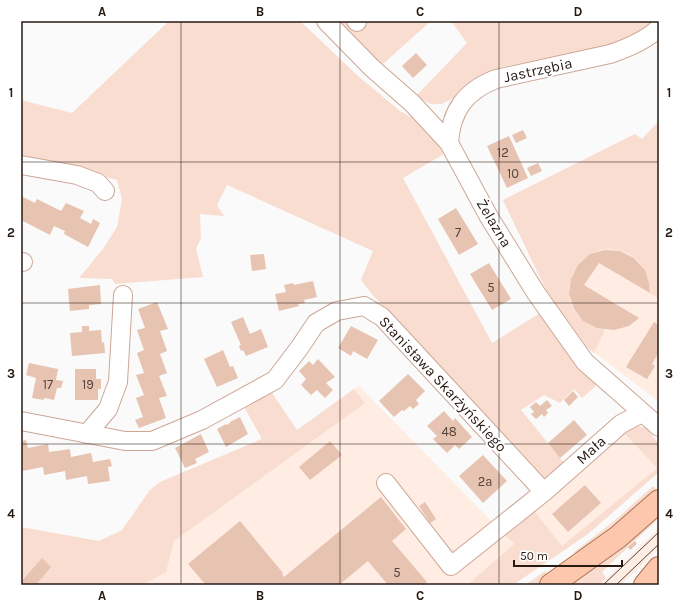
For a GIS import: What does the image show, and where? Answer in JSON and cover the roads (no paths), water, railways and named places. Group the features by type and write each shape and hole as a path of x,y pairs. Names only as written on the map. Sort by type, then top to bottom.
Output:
{"main road":[{"path":"551,585 618,537 659,500"},
{"path":"645,585 659,568"},
{"path":"654,585 659,582"}],"street":[{"name":"Żelazna","path":"326,21 372,68 412,103 449,143 489,217 536,293 576,350 586,362 659,427"},
{"name":"Jastrzębia","path":"449,143 452,122 459,107 469,94 486,83 496,79 610,54 639,43 659,28"},
{"path":"21,165 77,175 98,182 105,191"},
{"path":"87,434 108,409 118,382 123,296"},
{"name":"Stanisława Skarżyńskiego","path":"21,421 125,441 152,441 202,420 275,380 316,323 337,311 364,306 382,317 544,492"},
{"name":"Mała","path":"386,483 451,566 544,492 620,424 642,413"}],"tram line":[{"path":"603,585 659,532"},
{"path":"616,585 659,544"}]}
